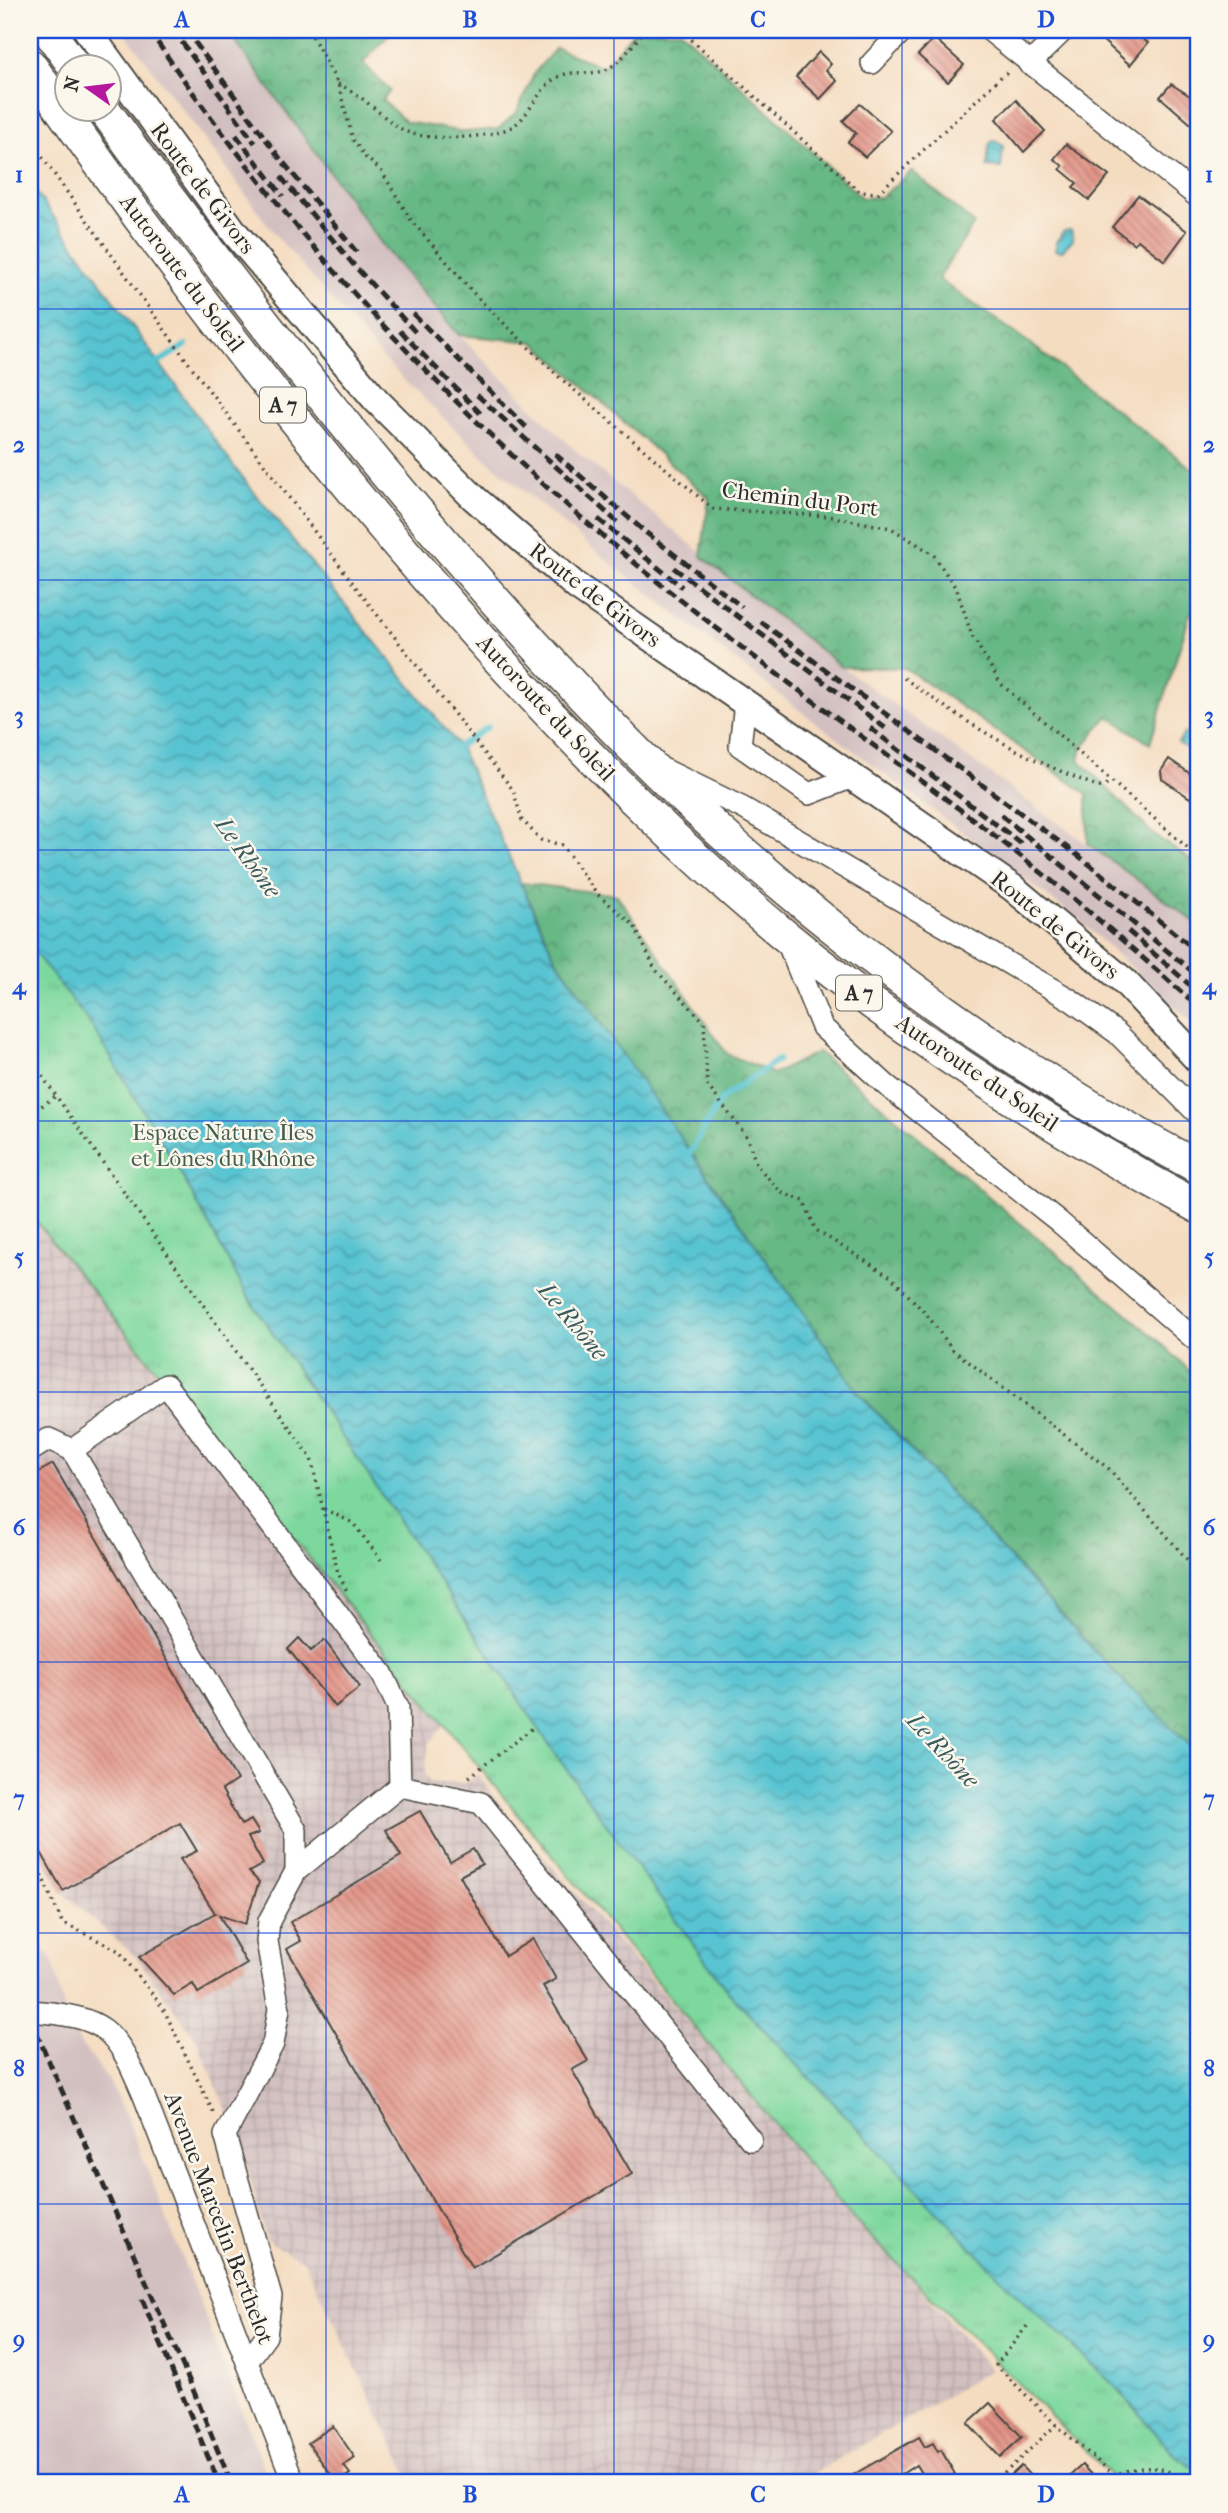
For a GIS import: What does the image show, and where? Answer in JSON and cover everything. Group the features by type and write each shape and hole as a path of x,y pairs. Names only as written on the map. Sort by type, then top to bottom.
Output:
{"highway":[{"path":"48,30 64,52"},
{"name":"Autoroute du Soleil","path":"30,65 196,293 401,550 498,658 624,789 784,934 902,1025 1085,1144 1198,1208"},
{"name":"Autoroute du Soleil","path":"113,122 201,243 371,457 526,635 644,760 757,864 923,995 1045,1078 1198,1167"}],"main road":[{"name":"Route de Givors","path":"87,30 235,233 376,400 474,498 576,586 855,776 1013,888 1070,933 1125,982 1198,1060"}],"street":[{"path":"872,63 903,30"},
{"path":"989,30 1198,197"},
{"path":"1029,64 1064,30"},
{"path":"745,703 740,746 809,794 855,776"},
{"path":"644,760 743,808 1071,1000 1116,1033 1198,1114"},
{"path":"784,934 822,1027 886,1085 1057,1220 1198,1342"},
{"path":"72,1450 166,1385 382,1673 398,1707 400,1786"},
{"path":"30,1451 50,1440 72,1450 296,1830 296,1871"},
{"path":"247,2362 266,2336 271,2297 225,2135 273,2044 279,2009 267,1941 269,1921 296,1871 400,1786"},
{"path":"400,1786 481,1802 751,2140"},
{"name":"Avenue Marcelin Berthelot","path":"30,2011 75,2016 101,2026 124,2051 294,2483"}],"path":[{"name":"Chemin du Port","path":"309,30 338,84 353,140 366,158 381,170 411,220 476,296 558,376 713,509 828,516 891,528 933,554 957,590 972,636 1001,684 1198,857"},
{"path":"338,84 354,91 407,132 465,138 498,135 516,124 540,93 561,76 603,71 621,58 645,30"},
{"path":"681,30 860,192 871,194 878,193 1003,75 1029,64"},
{"path":"30,139 187,360 380,619 513,790 522,820 541,840 562,845 596,893 634,925 655,969 704,1023 707,1085 721,1099 747,1137 757,1166 782,1194 804,1200 816,1230 891,1277 927,1315 953,1350 1109,1468 1198,1572"},
{"path":"904,678 965,722 1043,766 1100,788 1111,783"},
{"path":"30,1059 311,1458 338,1573 349,1595"},
{"path":"30,1114 56,1096"},
{"path":"324,1509 353,1523 381,1560"},
{"path":"469,1777 534,1727"},
{"path":"30,1849 62,1922 119,1951 163,2008 225,2135"},
{"path":"1027,2326 996,2365 1056,2425 1114,2475 1138,2466 1163,2468 1186,2483"},
{"path":"994,2483 1056,2425"}],"shaded area":[{"path":"123,30 227,30 389,254 459,335 578,453 842,667 1198,924 1198,1028 1078,919 790,703 610,563 487,460 386,362 277,237"},
{"path":"30,1205 446,1723 429,1744 424,1774 429,1783 466,1783 478,1775 511,1819 991,2370 797,2483 412,2483 304,2261 266,2240 241,2143 195,2037 136,1957 62,1892 30,1837"},
{"path":"30,1926 53,1963 65,2012 80,2043 108,2079 128,2120 270,2483 30,2483"}],"green space":[{"path":"227,30 393,30 363,63 390,91 382,100 406,122 464,132 498,129 517,112 535,72 556,48 603,67 635,30 680,30 862,198 881,197 912,171 974,224 938,279 1028,342 1193,469 1198,466 1198,605 1190,614 1150,744 1108,716 1082,748 1079,760 1154,835 1198,865 1198,924 1088,844 1087,794 905,668 842,667 701,556 709,498 534,342 459,335 389,254"},
{"name":"Espace Nature Îles et Lônes du Rhône","path":"30,553 1198,2083 1198,2483 1118,2483 855,2221 493,1784 30,1214"},
{"path":"521,883 617,895 727,1054 774,1074 818,1052 1158,1340 1198,1379 1198,1753 1115,1673 858,1392 554,956"}],"water":[{"path":"994,140 1003,146 1001,168 987,167 989,145"},
{"name":"Le Rhône","path":"30,184 237,471 459,746 554,956 858,1392 1115,1673 1198,1753 1198,2471 1174,2454 1116,2387 1012,2290 728,1992 561,1762 247,1295 179,1170 90,1023 30,947"},
{"path":"1071,230 1073,239 1062,251 1056,250 1056,242 1064,231"},
{"path":"1185,733 1198,745 1198,757 1178,742"}],"building":[{"path":"1091,30 1132,30 1148,43 1130,65"},
{"path":"934,38 964,65 948,82 918,55"},
{"path":"819,52 831,64 826,70 837,81 820,99 796,77"},
{"path":"1171,84 1198,101 1198,130 1160,97"},
{"path":"1016,100 1045,131 1024,152 996,119"},
{"path":"860,104 891,131 865,157 848,142 856,133 843,121"},
{"path":"1066,144 1109,176 1089,200 1073,187 1077,183 1060,169 1063,166 1054,159"},
{"path":"1138,195 1187,231 1165,261 1138,240 1134,244 1112,227"},
{"path":"1169,759 1198,779 1198,786 1190,798 1162,779 1161,771"},
{"path":"53,1464 237,1780 222,1790 241,1825 251,1820 259,1833 248,1837 263,1864 249,1872 259,1882 245,1924 219,1915 247,1964 198,1993 193,1984 174,1995 139,1957 215,1913 180,1859 197,1851 180,1823 63,1891 30,1833 30,1477"},
{"path":"299,1638 311,1651 324,1640 360,1687 335,1707 288,1649"},
{"path":"420,1811 450,1862 473,1849 482,1864 460,1876 505,1956 533,1939 556,1979 543,1986 588,2061 572,2070 632,2174 472,2268 287,1949 301,1941 290,1922 401,1856 386,1830"},
{"path":"990,2403 1022,2437 1000,2457 968,2423"},
{"path":"333,2426 355,2458 344,2466 350,2474 337,2483 308,2443"},
{"path":"919,2437 925,2447 933,2443 938,2452 941,2450 955,2474 938,2483 927,2483 916,2465 888,2483 839,2483"},
{"path":"1082,2465 1099,2483 1062,2483"},
{"path":"1021,2466 1037,2483 1003,2483"}],"waterway":[{"path":"159,362 186,345"},
{"path":"459,746 488,727"},
{"path":"690,1153 721,1099 778,1060"}],"railway":[{"path":"149,30 200,103 310,242 428,373 556,496 670,592 1029,863 1198,1007"},
{"path":"173,30 255,143"},
{"path":"186,30 279,157 359,255"},
{"path":"236,135 283,196"},
{"path":"281,177 352,263 418,335"},
{"path":"413,314 529,430"},
{"path":"400,331 481,414"},
{"path":"477,395 617,522"},
{"path":"555,454 644,531 742,607"},
{"path":"598,519 682,587"},
{"path":"674,568 889,731"},
{"path":"761,622 1084,860 1198,952"},
{"path":"870,728 1023,845"},
{"path":"1001,815 1198,976"},
{"path":"1128,931 1198,992"},
{"path":"30,2018 192,2387 231,2483"},
{"path":"142,2299 219,2483"}]}
